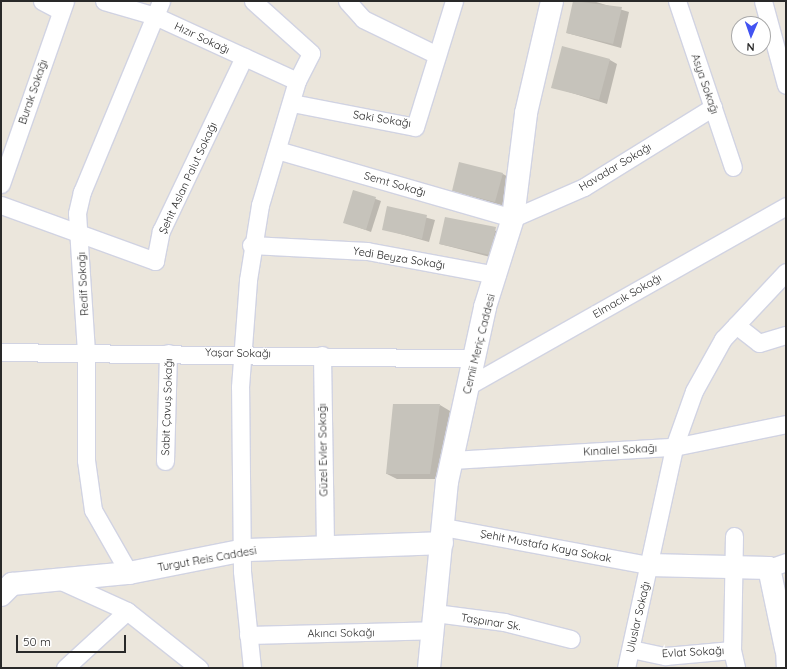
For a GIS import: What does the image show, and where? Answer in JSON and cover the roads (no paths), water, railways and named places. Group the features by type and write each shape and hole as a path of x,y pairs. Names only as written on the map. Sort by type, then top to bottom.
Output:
{"street":[{"path":"42,1 63,6"},
{"name":"Hızır Sokağı","path":"104,1 158,8 244,57 297,81"},
{"path":"252,668 242,571 244,550 240,387 244,353 251,245 297,81 311,52 253,1"},
{"path":"347,1 363,19 437,56"},
{"name":"Saki Sokağı","path":"292,103 415,127 454,1"},
{"name":"Cemii Meriç Caddesi","path":"430,668 442,535 452,460 485,307 498,275 513,218 526,113 552,1"},
{"name":"Asya Sokağı","path":"677,1 733,167"},
{"path":"763,1 786,85"},
{"name":"Burak Sokağı","path":"1,184 6,155 63,6"},
{"name":"Redif Sokağı","path":"129,573 93,510 86,460 86,352 80,235 77,213 82,192 158,8"},
{"name":"Şehit Aslan Palut Sokağı","path":"1,205 155,261 162,231 244,57"},
{"name":"Havadar Sokağı","path":"513,218 584,187 713,107"},
{"name":"Semt Sokağı","path":"277,150 513,218"},
{"name":"Elmacık Sokağı","path":"468,386 786,206"},
{"name":"Yedi Beyza Sokağı","path":"251,245 367,251 498,275"},
{"name":"Uluslar Sokağı","path":"626,668 674,447 694,391 723,339 786,272"},
{"path":"736,325 759,343 786,335"},
{"name":"Yaşar Sokağı","path":"1,352 168,352 474,358"},
{"name":"Sabit Çavuş Sokağı","path":"165,461 168,352"},
{"name":"Güzel Evler Sokağı","path":"322,355 325,544"},
{"name":"Kınalıel Sokağı","path":"452,460 674,447 786,424"},
{"name":"Turgut Reis Caddesi","path":"5,584 129,573 244,550 442,535"},
{"name":"Şehit Mustafa Kaya Sokak","path":"442,535 649,565"},
{"path":"734,536 732,650 736,668"},
{"path":"649,565 733,568 777,565 785,655"},
{"path":"59,580 127,610 199,668"},
{"path":"65,668 127,610"},
{"name":"Akıncı Sokağı","path":"248,635 434,622"},
{"name":"Taşpınar Sk.","path":"434,622 504,622 571,639"},
{"name":"Evlat Sokağı","path":"631,649 665,656 732,650"}]}
